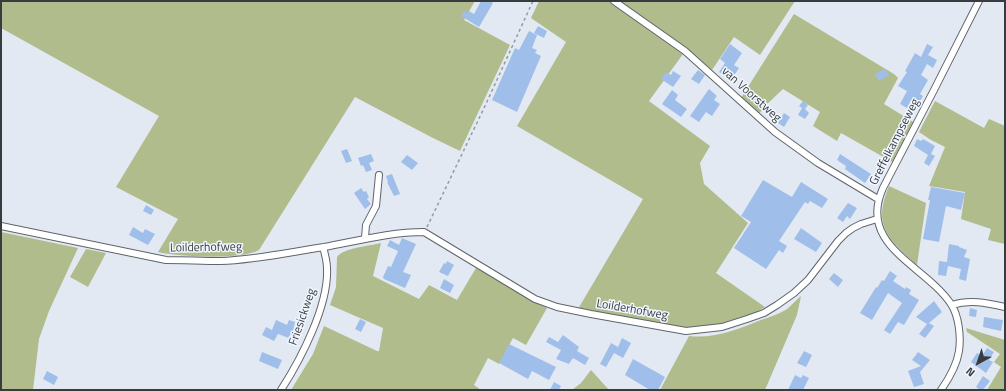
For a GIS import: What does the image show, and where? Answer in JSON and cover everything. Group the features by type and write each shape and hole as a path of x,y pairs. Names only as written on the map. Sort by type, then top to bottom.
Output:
{"street":[{"name":"van Voorstweg","path":"614,1 685,51 721,82 752,112 786,140 818,163 878,199"},
{"name":"Greffelkampseweg","path":"941,390 949,378 959,352 959,330 956,315 952,305 944,294 892,247 883,236 877,219 876,210 878,199 979,1"},
{"path":"366,238 366,225 376,206 379,175"},
{"name":"Loilderhofweg","path":"1,226 166,260 222,261 256,258 324,247 366,238 410,232 424,232 535,299 557,307 686,331 722,327 758,315 777,305 794,293 808,280 846,233 861,224 877,219"},
{"name":"Friesickweg","path":"281,390 303,353 323,299 327,269 324,247"},
{"path":"952,305 962,302 975,302 1005,307"}],"path":[{"path":"424,232 485,106 533,1"}],"green space":[{"path":"1,1 475,1 464,20 510,45 460,151 355,97 259,250 239,255 210,257 167,254 158,252 178,219 116,187 159,116 1,28"},
{"path":"539,1 610,1 683,54 649,101 710,146 700,163 704,184 748,223 716,273 765,307 757,312 698,329 578,309 643,199 517,126 566,42 531,18"},
{"path":"620,1 795,1 760,55 734,37 712,70 697,57"},
{"path":"794,14 894,74 898,78 884,104 915,123 894,163 841,133 837,141 813,126 820,112 783,89 765,106 759,114 741,98"},
{"path":"935,101 984,128 989,119 1005,126 1005,244 988,240 991,229 961,219 965,192 929,186 945,147 919,132"},
{"path":"889,186 926,203 917,265 898,247 886,231 882,212"},
{"path":"1,232 78,248 49,311 39,339 33,390 1,390"},
{"path":"381,243 373,276 419,299 429,285 457,300 476,268 547,308 526,345 513,338 499,364 488,358 474,385 481,390 291,390 313,354 324,326 379,351 383,328 330,305 336,287 337,257 350,249"},
{"path":"86,249 106,253 88,287 70,277"},
{"path":"801,296 797,315 765,390 660,390 689,336 699,337 717,335 744,327 784,311"},
{"path":"966,328 1005,340 1005,390 987,390 1001,367 994,362 1000,354 967,332"},
{"path":"591,370 609,390 572,390 581,383"}],"building":[{"path":"481,1 490,1 493,3 479,27 461,16 464,11 468,13 469,11 474,14"},
{"path":"538,26 547,31 544,38 534,33"},
{"path":"529,31 537,35 532,48 537,50 535,53 541,56 517,112 492,100 515,48 519,50"},
{"path":"730,44 742,53 734,65 739,68 731,80 719,72 725,63 720,59"},
{"path":"927,44 933,47 928,55 937,60 933,68 927,64 921,75 928,80 920,94 923,96 918,105 911,100 907,108 900,104 907,91 898,86 907,72 905,71 915,53 921,57"},
{"path":"885,69 889,75 879,81 875,74"},
{"path":"698,70 705,75 699,84 691,79"},
{"path":"673,71 681,76 673,87 661,79 666,72 671,75"},
{"path":"709,89 717,96 714,100 720,104 712,116 706,112 699,122 690,116"},
{"path":"672,90 678,95 675,100 687,109 681,117 662,104"},
{"path":"803,101 808,105 805,109 809,113 805,119 798,115 802,108 799,106"},
{"path":"784,113 790,117 784,127 778,123"},
{"path":"917,139 921,141 923,139 935,146 931,154 935,156 929,166 924,163 928,155 914,146"},
{"path":"347,149 352,161 346,163 341,151"},
{"path":"371,154 374,161 369,163 372,170 366,172 363,165 361,166 358,158"},
{"path":"840,154 871,174 865,183 845,169 846,166 837,160"},
{"path":"407,155 418,163 412,170 401,162"},
{"path":"392,174 400,194 394,196 387,182 386,176"},
{"path":"763,180 792,197 801,182 828,199 822,208 810,201 808,204 805,202 779,241 787,246 783,253 779,250 766,269 734,248 751,222 741,216"},
{"path":"931,187 965,193 961,210 946,206 939,242 923,239"},
{"path":"361,188 364,192 366,191 369,197 367,199 371,204 365,209 354,193"},
{"path":"848,203 857,208 850,219 847,216 843,222 837,218"},
{"path":"146,205 154,210 151,215 143,211"},
{"path":"133,227 143,233 145,229 155,234 148,245 129,235"},
{"path":"801,228 822,243 816,252 794,239"},
{"path":"402,238 416,244 403,272 411,275 405,288 384,279 383,277 388,266 391,267 398,251 387,246 390,240 399,245"},
{"path":"949,244 959,246 967,250 964,257 970,259 966,281 959,279 961,269 948,266 946,276 938,275 939,261 947,262"},
{"path":"447,261 454,265 448,276 439,272 444,263 446,264"},
{"path":"890,271 897,276 893,281 905,289 906,287 911,290 909,294 919,300 904,325 898,322 890,334 884,330 902,303 888,293 872,320 860,313 876,287 877,288 882,280 884,281"},
{"path":"834,273 843,280 838,287 829,279"},
{"path":"444,279 454,285 450,293 440,288"},
{"path":"934,301 942,312 929,323 934,326 925,338 919,334 927,324 916,317"},
{"path":"970,308 977,310 976,317 969,316"},
{"path":"984,317 1003,320 1001,331 983,327"},
{"path":"360,319 366,322 361,332 355,329"},
{"path":"276,320 287,325 289,320 295,322 292,335 290,334 289,338 278,334 274,341 262,335 266,327 272,330"},
{"path":"563,335 579,347 577,351 589,358 585,365 573,358 569,364 556,359 561,350 546,342 549,337 558,342"},
{"path":"622,338 631,343 623,358 614,353 606,367 600,364 611,343 618,347"},
{"path":"509,344 556,367 549,380 532,371 528,379 499,363"},
{"path":"987,348 994,352 989,360 993,362 986,373 971,362 977,353 982,356"},
{"path":"804,351 812,355 806,367 797,363"},
{"path":"262,352 282,360 278,369 259,361"},
{"path":"918,352 930,360 920,372 924,384 914,387 908,371 921,366 912,360"},
{"path":"633,359 665,377 658,390 650,390 625,375"},
{"path":"47,371 58,377 54,385 43,379"},
{"path":"795,375 801,378 803,375 809,378 803,390 788,390"},
{"path":"983,376 990,381 983,390 980,390 976,387"},
{"path":"554,382 561,386 559,390 550,390"}]}
